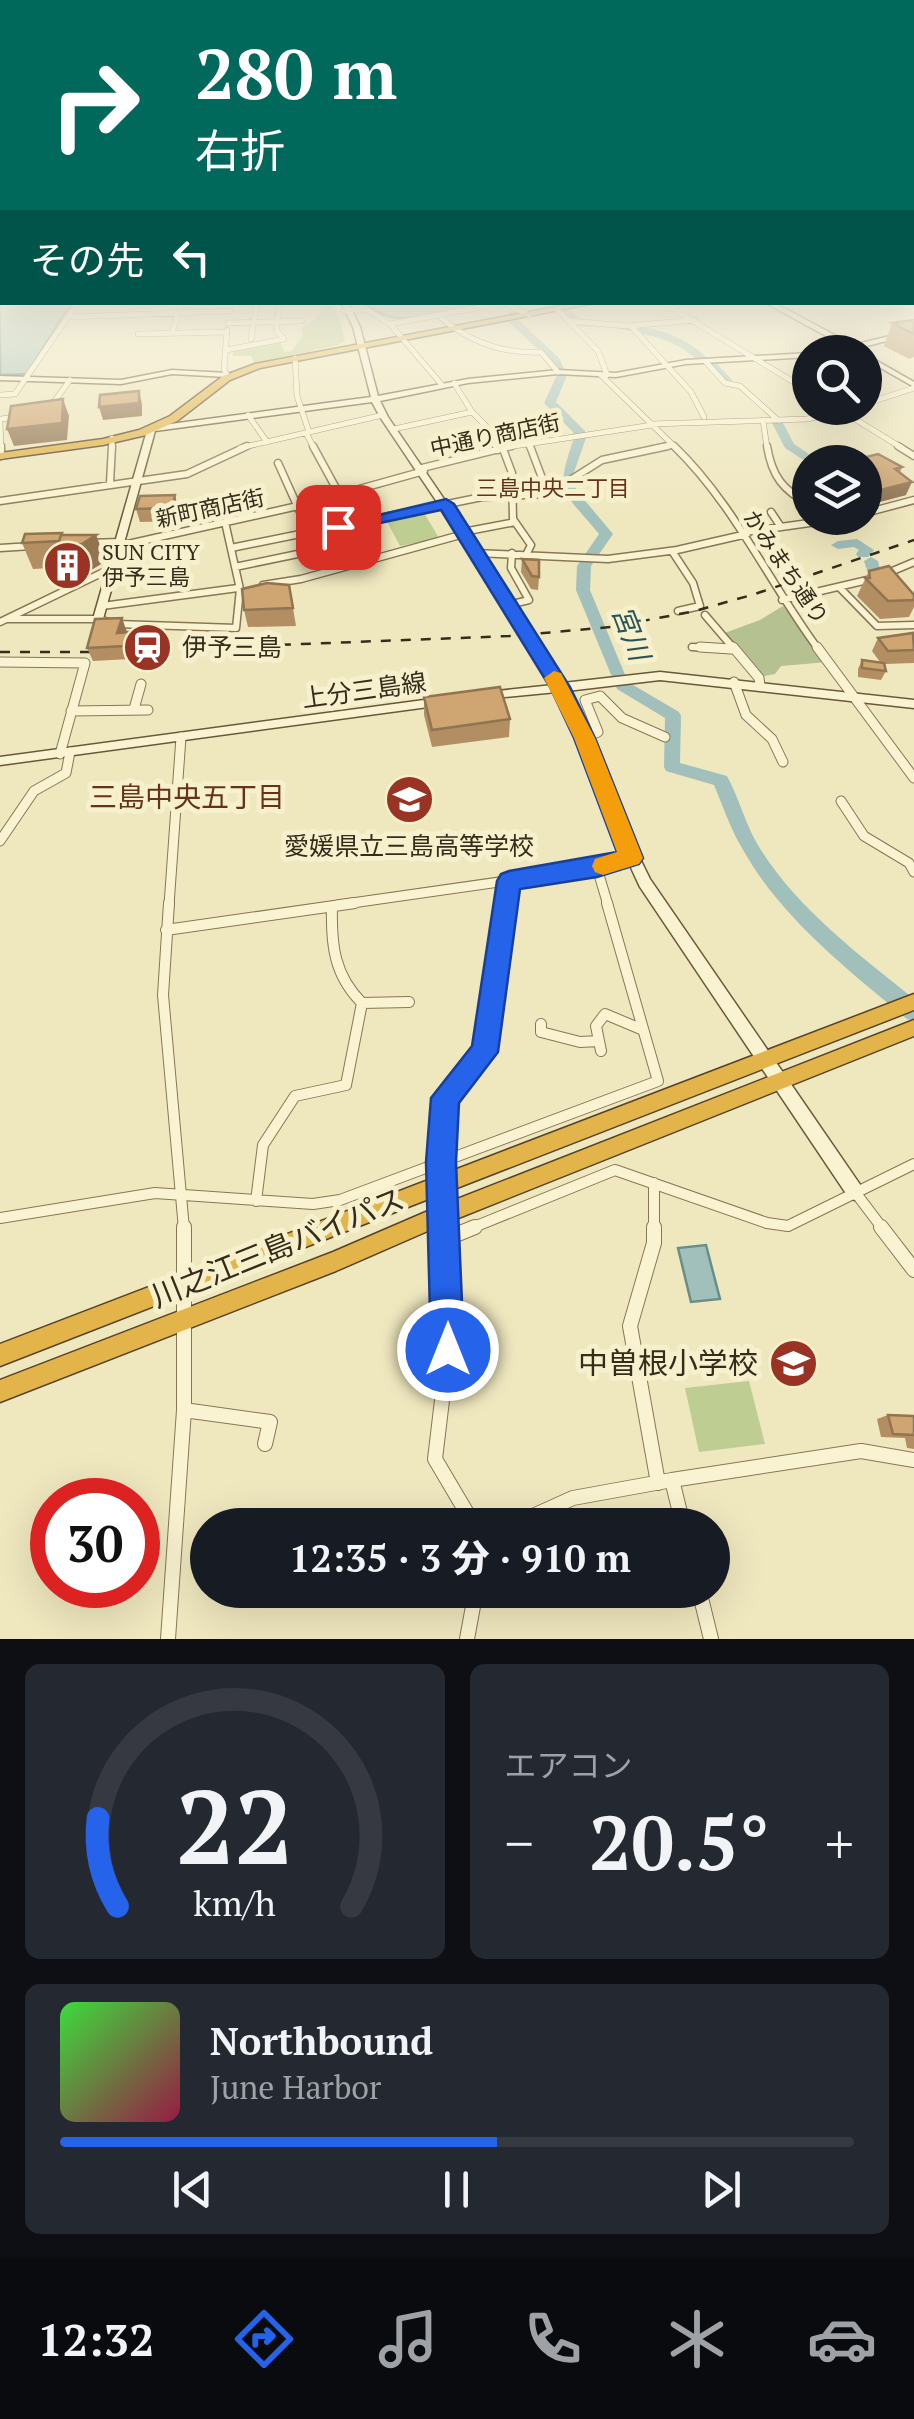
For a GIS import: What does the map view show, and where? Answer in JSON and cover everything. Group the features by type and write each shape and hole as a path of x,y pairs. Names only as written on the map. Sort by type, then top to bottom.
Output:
{"highway":[{"path":"0,456 151,429 174,417 227,375 268,364"},
{"name":"川之江三島バイパス","path":"0,1355 914,1002"},
{"name":"川之江三島バイパス","path":"0,1392 185,1317 336,1262 442,1214 914,1028"}],"main road":[{"path":"364,364 384,416 424,470 560,687 631,858 854,1192"},
{"path":"98,619 151,429 442,385 562,372 604,375 679,364"},
{"path":"882,367 914,387"},
{"path":"0,378 129,382 172,372 227,375"},
{"path":"468,699 614,678 683,676 914,704"},
{"name":"上分三島線","path":"0,762 449,701"}],"street":[{"path":"0,395 15,394 37,364"},
{"path":"225,364 227,375"},
{"path":"295,364 308,432 374,558"},
{"path":"424,364 442,385"},
{"path":"554,364 562,372"},
{"name":"かみまち通り","path":"601,364 604,375 673,445 746,533 782,600 914,778"},
{"path":"708,364 725,383 740,386 779,421"},
{"path":"759,364 792,382"},
{"path":"662,366 692,393 694,405 704,417"},
{"path":"46,413 70,380"},
{"path":"454,384 487,427 512,473 510,495 515,522 531,545 527,552"},
{"path":"882,398 914,387"},
{"path":"394,429 472,412"},
{"path":"248,415 266,442"},
{"path":"0,456 0,421 28,416"},
{"path":"0,512 2,501 110,482 188,474 243,447 384,416"},
{"name":"中通り商店街","path":"424,470 528,442 704,417 792,419"},
{"path":"763,420 770,466 782,490 792,495"},
{"path":"602,423 609,432"},
{"path":"865,425 914,456"},
{"path":"110,482 112,438"},
{"path":"528,442 548,494"},
{"path":"231,548 446,504 548,494 609,457 673,445"},
{"path":"278,463 327,572"},
{"name":"新町商店街","path":"86,544 120,544 226,522 424,470"},
{"path":"882,508 914,500"},
{"path":"771,512 781,527"},
{"path":"4,620 98,619 217,630 236,628 238,589 226,522"},
{"path":"102,606 238,589 327,572 515,522"},
{"path":"475,552 595,558 672,551 792,525"},
{"path":"338,527 356,563"},
{"path":"0,548 34,546"},
{"path":"235,567 317,550"},
{"path":"672,551 693,583 700,606 678,612"},
{"path":"508,605 529,600 511,568 512,553"},
{"path":"782,600 878,578 914,562"},
{"path":"4,620 114,567"},
{"path":"840,588 869,622 884,628 914,624"},
{"path":"705,615 759,678 760,686"},
{"path":"900,626 907,636"},
{"path":"692,647 731,649"},
{"path":"0,662 84,663 65,753 66,773 42,782 22,801 0,841"},
{"path":"734,682 737,701 762,734 772,739 783,762"},
{"path":"134,709 141,684"},
{"path":"584,738 598,732 585,700 600,696 622,718 665,737"},
{"path":"72,711 148,710"},
{"path":"168,1639 184,1410 186,1284 184,1194 164,995 181,737"},
{"path":"841,801 864,836 909,864 914,872"},
{"path":"166,930 597,868 631,858"},
{"path":"0,1218 156,1193 313,1204 340,1200 658,1081 597,868"},
{"path":"464,1508 436,1459 448,1350 441,1162 446,1098 485,1052 509,881"},
{"path":"332,907 334,967 342,984 362,1003 409,1002"},
{"path":"256,1201 263,1145 295,1096 346,1086 362,1003"},
{"path":"541,1024 541,1032 600,1046 596,1026 605,1014 643,1030"},
{"path":"442,1240 615,1170 778,1226 788,1226 914,1164"},
{"path":"654,1183 654,1243 630,1326 665,1482 676,1508"},
{"path":"854,1192 914,1270"},
{"path":"184,1410 270,1422 265,1444"},
{"path":"551,1508 573,1498 861,1452 914,1460"},
{"path":"467,1639 473,1608"},
{"path":"703,1608 711,1639"}],"green space":[{"path":"423,511 439,538 400,546 385,518"},
{"path":"783,606 828,662 781,666 775,674 760,677 722,634 760,620"},
{"path":"749,1381 765,1444 699,1452 685,1388"}],"water":[{"path":"0,364 33,364 27,374 0,375"},
{"path":"706,1245 720,1299 691,1302 678,1248"}],"building":[{"path":"139,391 139,403 99,407 100,395"},
{"path":"63,399 62,423 7,429 11,406"},
{"path":"882,456 902,467 895,469 912,482 882,490"},
{"path":"175,495 172,508 136,509 140,496"},
{"path":"62,533 59,541 22,543 25,534"},
{"path":"61,535 96,535 82,544 58,545"},
{"path":"522,559 539,560 539,577 532,576"},
{"path":"889,566 914,600 888,601 865,578 870,578 869,571"},
{"path":"267,583 289,585 293,608 244,610 242,589"},
{"path":"122,618 117,633 129,632 125,646 87,648 95,619"},
{"path":"913,633 914,650 888,651 878,638"},
{"path":"862,660 884,663 886,671 862,668"},
{"path":"500,687 510,719 432,730 424,697"},
{"path":"888,1415 914,1416 914,1435 893,1434"}],"waterway":[{"name":"宮川","path":"557,364 562,375 550,403 579,431 580,438 567,475 570,491 606,534 584,566 583,590 622,685 673,716 672,767 721,780 749,845 782,891 824,935 914,1012"},
{"path":"713,366 728,382"},
{"path":"778,423 792,448"},
{"path":"838,545 857,543 867,550 863,554"},
{"path":"871,561 875,576 914,602"}],"railway":[{"path":"121,651 510,636 611,627 695,611 755,594 914,540"},
{"path":"0,652 100,652"}],"slow traffic":[{"path":"554,678 584,738 631,858 603,866"}],"place":[{"name":"SUN CITY 伊予三島","path":"67,565"},
{"name":"伊予三島","path":"147,647"},
{"name":"愛媛県立三島高等学校","path":"409,800"},
{"name":"中曽根小学校","path":"793,1364"}],"district":[{"name":"三島中央二丁目","path":"553,488"},
{"name":"三島中央五丁目","path":"187,797"}],"route":[{"path":"338,527 446,504 560,687 631,858 597,868 509,881 485,1052 446,1098 441,1162 448,1350"}]}
